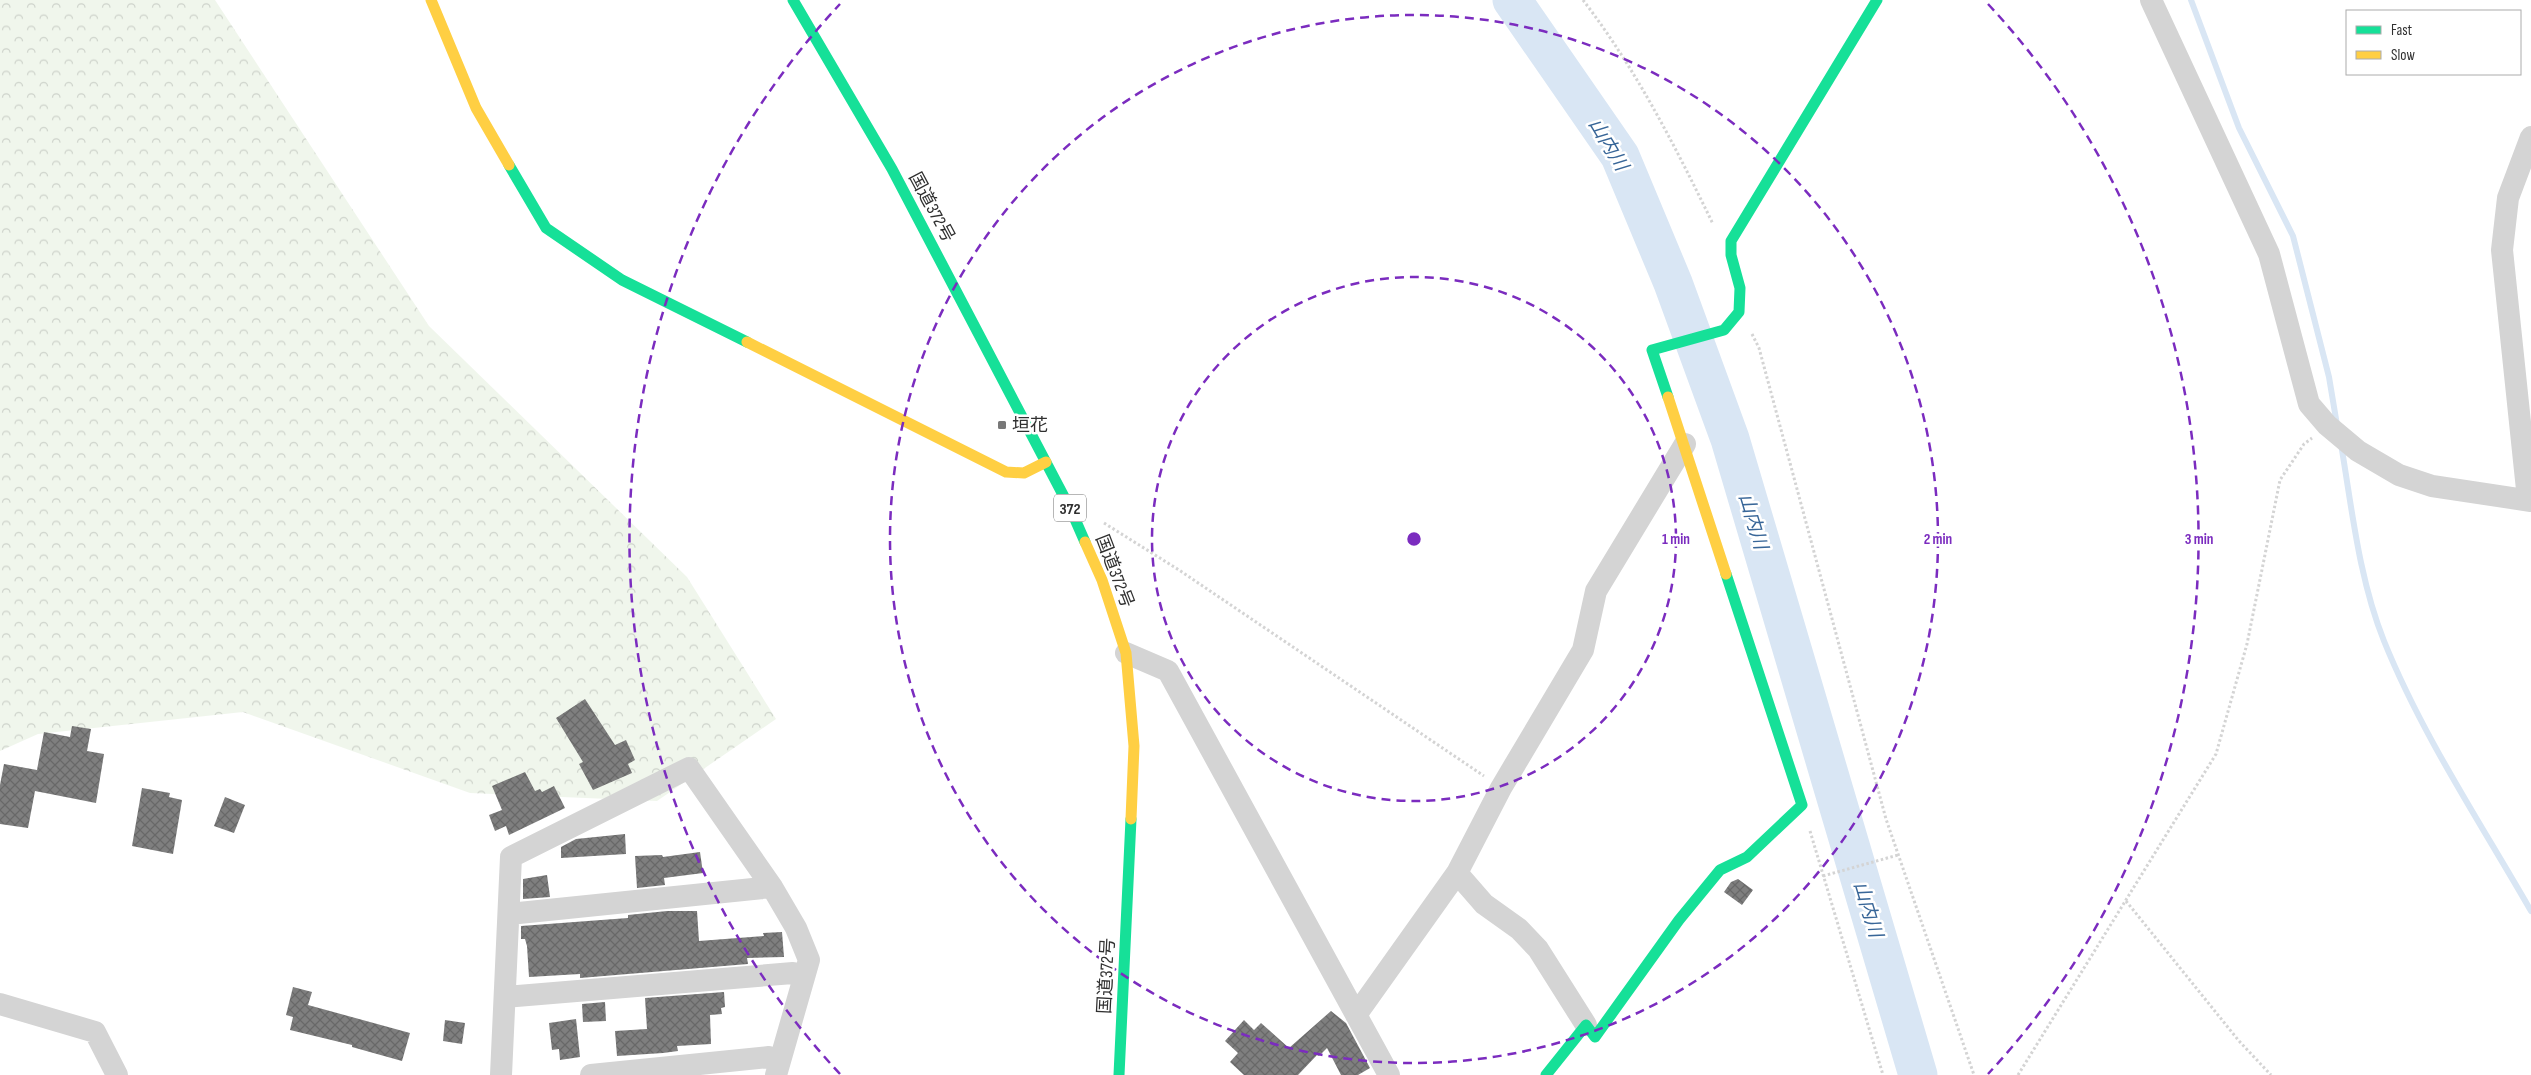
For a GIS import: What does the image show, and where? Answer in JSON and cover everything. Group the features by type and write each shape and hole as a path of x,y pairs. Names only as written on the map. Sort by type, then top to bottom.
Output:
{"main road":[{"path":"431,0 476,108 546,228 622,280 1006,472 1024,473 1046,462"},
{"name":"国道372号","path":"793,0 892,169 1072,510 1102,580 1126,653 1134,746 1119,1075"},
{"path":"1546,1075 1586,1025 1595,1037 1679,920 1720,870 1747,857 1802,805 1685,444 1652,350 1724,330 1739,312 1740,288 1731,255 1731,241 1877,0"}],"street":[{"path":"2151,0 2269,254 2309,404 2327,424 2358,451 2399,475 2432,486 2529,500 2502,250 2508,198 2531,137"},
{"path":"1356,1016 1457,873 1501,788 1583,650 1596,591 1685,444"},
{"path":"1126,653 1168,671 1389,1075"},
{"path":"501,1075 511,857 689,768 772,887 796,928 808,960 778,1068"},
{"path":"1457,873 1484,904 1519,929 1538,950 1586,1025"},
{"path":"509,914 772,887"},
{"path":"505,997 793,973 804,975"},
{"path":"0,1004 95,1032 117,1075"},
{"path":"591,1075 769,1057 778,1068"}],"path":[{"path":"1583,0 1634,73 1678,152 1718,235 1731,241"},
{"path":"1739,312 1759,348 1898,855 1974,1075"},
{"path":"2018,1075 2216,754 2247,644 2280,480 2304,444 2327,424"},
{"path":"1072,510 1100,521 1179,570 1501,788"},
{"path":"1802,805 1883,1075"},
{"path":"1823,876 1898,855"},
{"path":"2126,901 2239,1040 2271,1075"}],"green space":[{"path":"0,0 215,0 429,326 687,577 776,719 657,801 470,793 243,712 38,734 0,751"}],"building":[{"path":"585,699 615,745 626,740 635,760 628,764 632,773 593,790 579,764 583,762 556,718"},
{"path":"72,726 91,729 87,751 104,754 96,803 35,791 28,828 0,824 0,785 4,764 37,770 44,732 70,737"},
{"path":"525,772 535,791 540,789 542,792 554,786 565,808 509,835 506,826 495,831 489,815 502,810 492,786"},
{"path":"142,788 170,793 169,797 182,800 173,854 132,846"},
{"path":"225,797 245,805 234,833 214,826"},
{"path":"625,834 626,854 561,858 561,847 576,839"},
{"path":"700,852 703,873 664,878 665,885 637,888 635,856 662,855 663,857"},
{"path":"547,875 550,897 523,899 523,879"},
{"path":"1738,879 1753,890 1742,905 1724,892 1731,882"},
{"path":"667,911 697,911 699,941 764,936 763,933 782,932 784,957 747,958 748,964 580,978 580,974 529,977 527,946 525,939 521,939 521,926 628,918 628,915"},
{"path":"293,987 312,992 308,1005 410,1033 402,1061 352,1047 352,1045 290,1030 293,1017 286,1015"},
{"path":"724,992 725,1007 721,1008 722,1014 710,1015 711,1044 677,1046 678,1051 663,1053 617,1056 615,1031 647,1029 645,998"},
{"path":"605,1002 606,1021 583,1022 582,1004"},
{"path":"1331,1011 1346,1023 1370,1068 1358,1075 1341,1075 1327,1048 1319,1056 1317,1055 1298,1075 1244,1075 1230,1062 1238,1053 1225,1041 1244,1020 1254,1030 1261,1023 1289,1048"},
{"path":"576,1019 580,1057 560,1060 559,1049 552,1050 549,1023"},
{"path":"445,1020 465,1023 462,1044 443,1041"}],"waterway":[{"name":"山内川","path":"1512,0 1620,156 1673,283 1730,439 1918,1075"},
{"path":"2191,0 2239,128 2293,236 2329,377 2337,425"},
{"path":"2341,444 2362,569 2375,617 2384,641 2399,676 2434,744 2531,911"}],"traffic: fast":[{"path":"793,0 892,169 1071,510 1085,542"},
{"path":"1668,397 1652,350 1724,330 1739,312 1740,288 1731,255 1731,241 1877,0"},
{"path":"509,165 546,228 622,280 747,342"},
{"path":"1546,1075 1586,1025 1595,1037 1679,920 1720,870 1747,857 1802,805 1726,574"},
{"path":"1119,1075 1131,819"}],"traffic: slow":[{"path":"431,0 476,108 509,165"},
{"path":"747,342 1006,472 1024,473 1046,462"},
{"path":"1668,397 1726,574"},
{"path":"1085,542 1102,580 1126,653 1134,746 1131,819"}],"place":[{"name":"垣花","path":"1002,425"}]}
